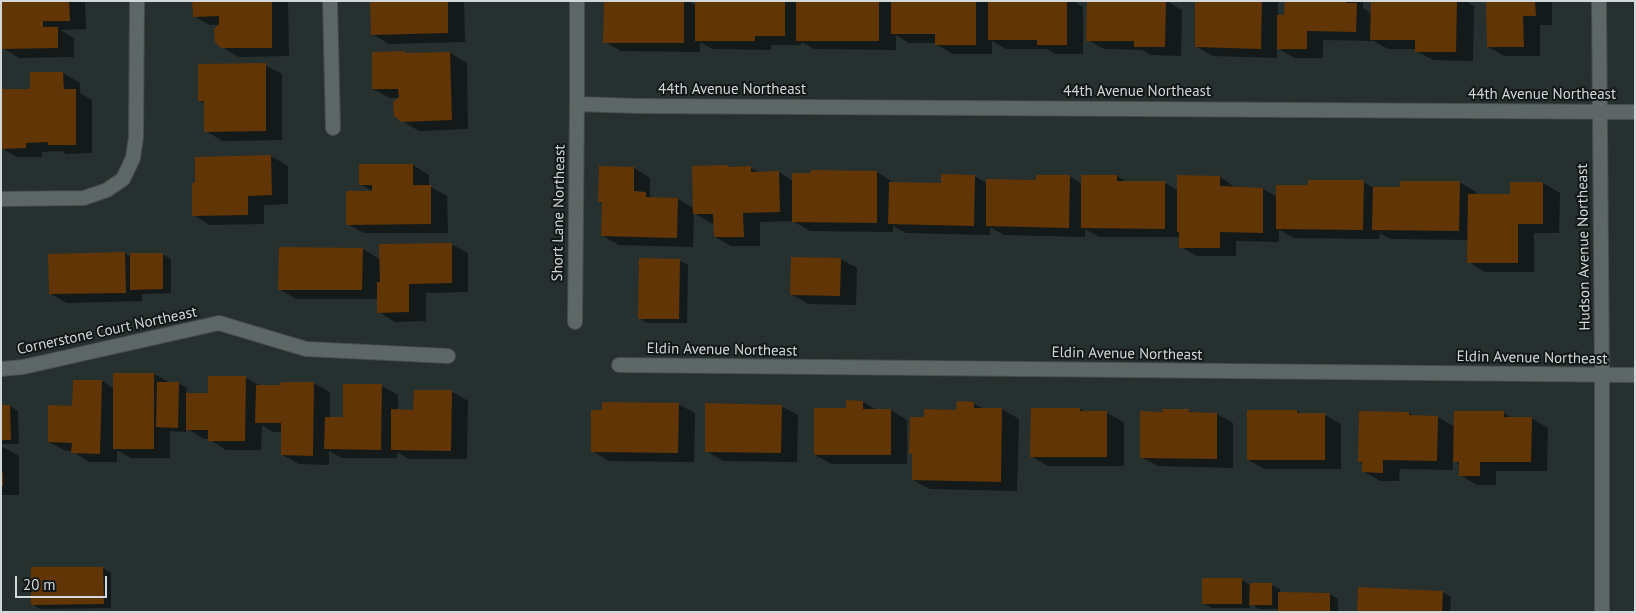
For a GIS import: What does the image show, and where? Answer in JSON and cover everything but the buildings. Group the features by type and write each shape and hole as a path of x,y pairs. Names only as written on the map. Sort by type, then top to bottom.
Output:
{"street":[{"path":"1,199 84,198 107,190 122,179 133,158 136,137 137,1"},
{"path":"330,1 333,128"},
{"name":"Short Lane Northeast","path":"575,322 577,1"},
{"name":"Hudson Avenue Northeast","path":"1598,1 1602,375 1602,612"},
{"name":"44th Avenue Northeast","path":"577,104 638,106 1635,112"},
{"name":"Cornerstone Court Northeast","path":"1,369 23,367 219,323 306,349 448,356"},
{"name":"Eldin Avenue Northeast","path":"619,365 1635,375"}]}
